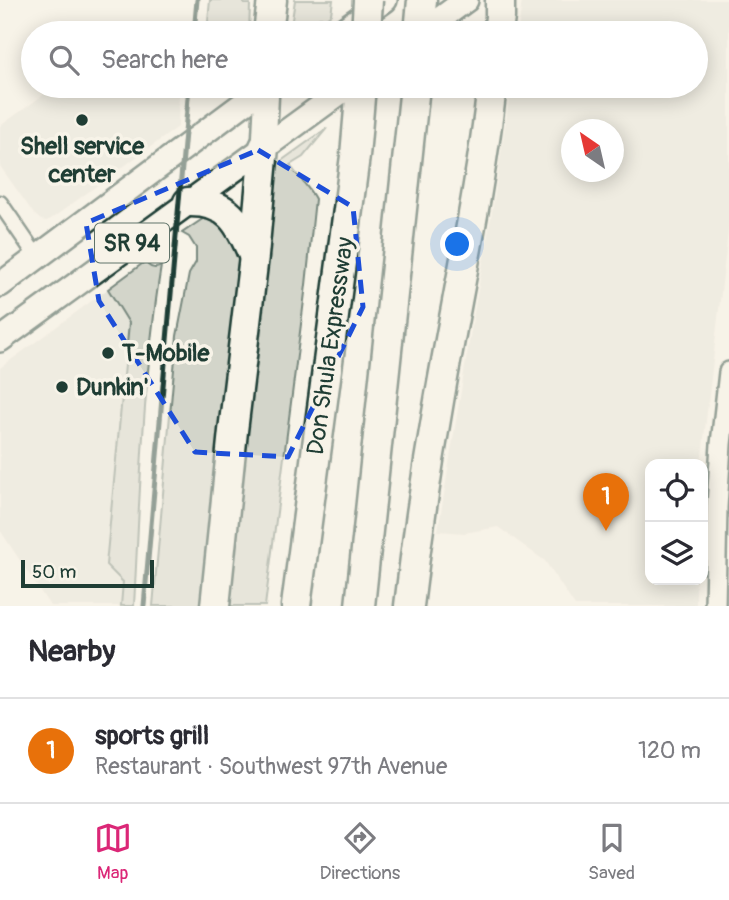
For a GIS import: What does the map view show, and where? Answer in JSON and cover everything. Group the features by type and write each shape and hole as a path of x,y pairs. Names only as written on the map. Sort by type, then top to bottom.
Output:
{"highway":[{"path":"269,21 272,0"},
{"path":"367,21 368,0"},
{"path":"421,21 422,0"},
{"path":"499,21 500,0"},
{"name":"Don Shula Expressway","path":"296,606 355,156 360,98"},
{"path":"409,606 423,494 469,239 490,98"},
{"path":"360,606 414,99"},
{"path":"215,606 264,147"},
{"path":"188,202 202,202 226,212 242,230 254,256"}],"main road":[{"path":"356,21 385,0"},
{"path":"437,21 466,0"},
{"name":"SR 94","path":"0,285 251,98"},
{"path":"264,147 266,98"},
{"name":"SR 94","path":"0,340 332,98"}],"street":[{"path":"0,203 37,257"},
{"path":"715,606 715,569 724,485 721,444 729,372"}],"highlighted area":[{"path":"258,150 353,207 363,307 288,457 195,452 99,301 86,223"}],"shaded area":[{"path":"210,0 244,0 244,4 250,4 249,21 208,21"},
{"path":"295,0 333,0 331,14 324,20 321,17 315,21 292,21"},
{"path":"522,0 729,0 729,223 702,459 645,459 645,585 696,585 696,606 575,606 545,561 498,527 464,533 438,531 509,98 708,98 708,21 519,21"},
{"path":"39,98 179,98 178,127 46,221 34,214 0,166 0,126"},
{"path":"327,128 303,157 290,165 315,199 265,606 225,606 270,169"},
{"path":"207,216 219,218 239,253 206,606 153,606 177,336 189,274 196,262 196,248 189,237 182,233"},
{"path":"150,258 148,265 154,268 161,266 146,393 134,606 121,606 123,582 106,565 129,323 108,289"},
{"path":"108,289 129,323 106,565 123,582 121,606 50,606 0,530 0,368"}],"railway":[{"path":"195,21 197,0"},
{"path":"144,606 188,98"}],"place":[{"name":"Shell service center","path":"82,120"},
{"name":"T-Mobile","path":"108,353"},
{"name":"Dunkin'","path":"62,387"},
{"name":"sports grill","path":"606,531"}]}
